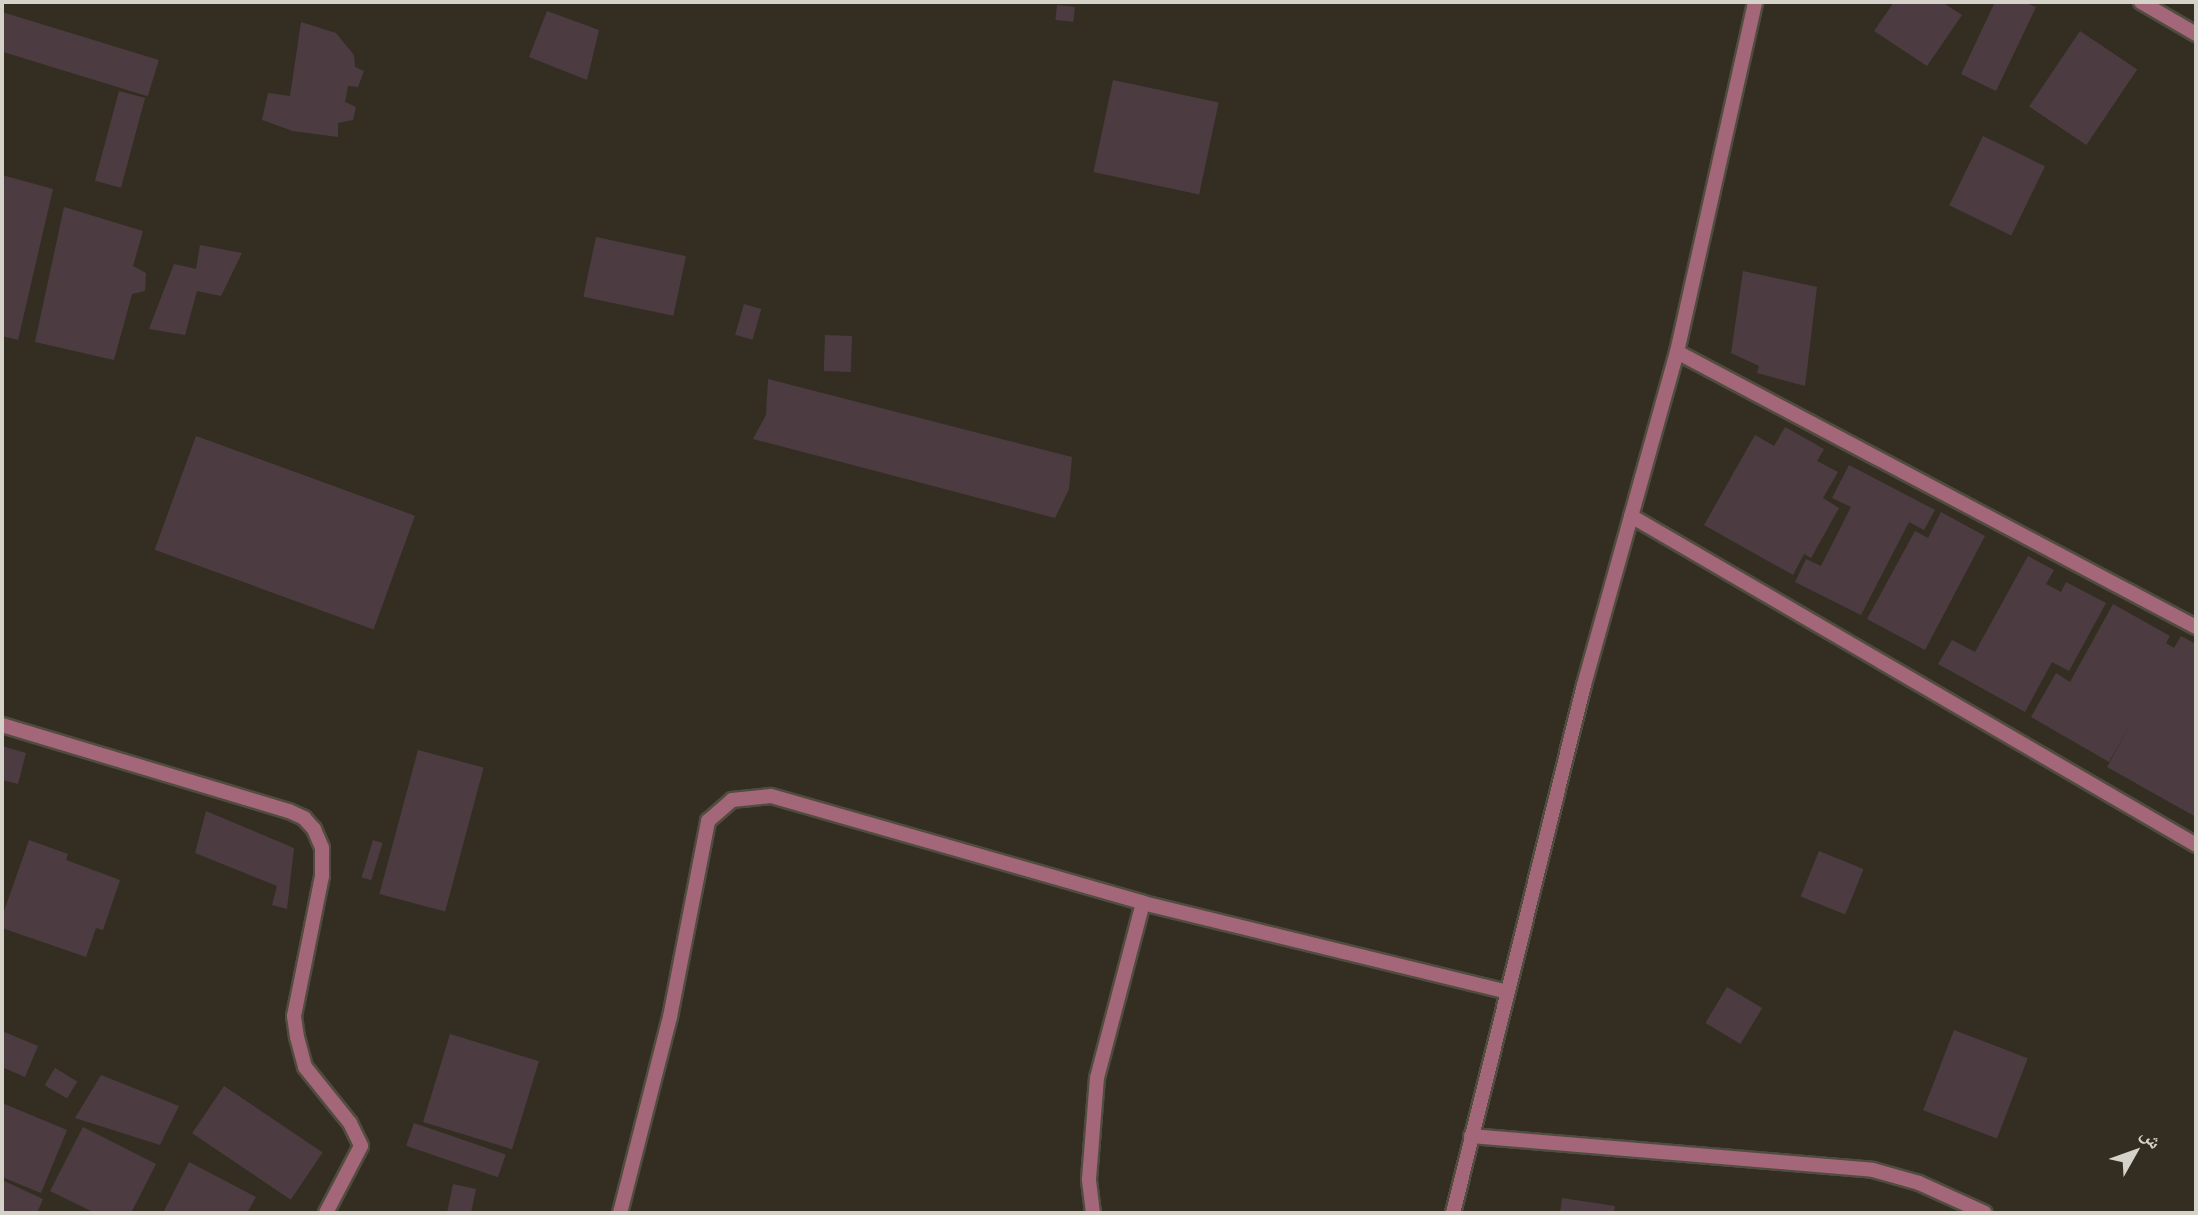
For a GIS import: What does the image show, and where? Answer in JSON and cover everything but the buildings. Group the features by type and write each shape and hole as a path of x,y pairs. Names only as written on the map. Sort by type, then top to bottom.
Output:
{"street":[{"path":"1453,1213 1580,699 1677,352 1755,2"},
{"path":"2141,2 2196,34"},
{"path":"1677,352 2196,627"},
{"path":"1631,516 2196,845"},
{"path":"2,724 289,811 304,818 314,829 322,848 322,876 294,1016 297,1037 305,1067 350,1123 361,1146 326,1213"},
{"path":"620,1213 670,1017 708,821 732,800 771,796 1143,903 1507,992"},
{"path":"1093,1213 1089,1180 1097,1078 1143,903"},
{"path":"1471,1136 1873,1170 1919,1183 1985,1213"}]}
